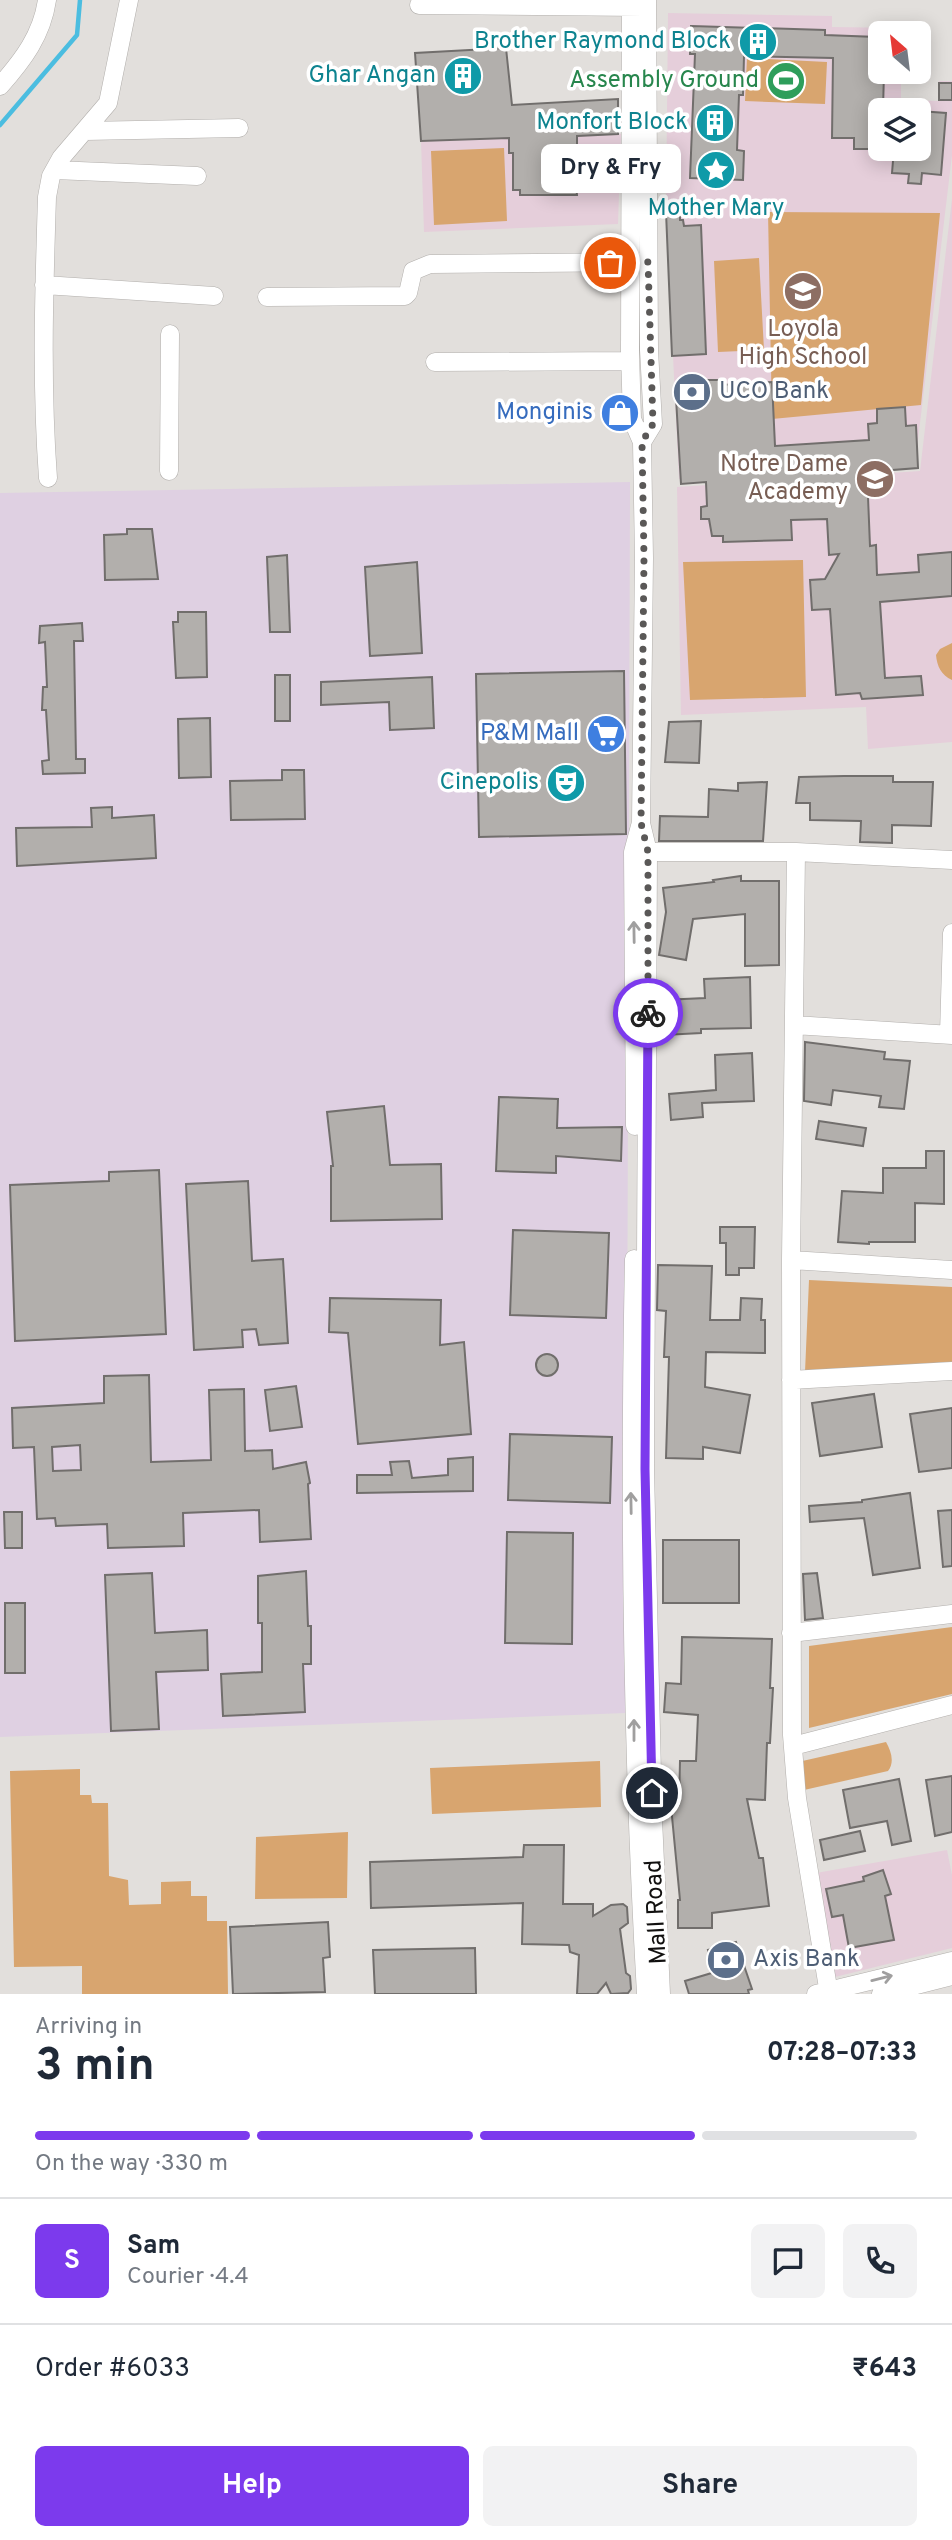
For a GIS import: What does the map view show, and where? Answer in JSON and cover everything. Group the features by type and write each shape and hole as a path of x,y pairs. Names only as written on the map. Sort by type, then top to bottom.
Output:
{"street":[{"path":"0,86 32,44 45,19 47,0"},
{"path":"48,478 43,406 47,197 51,176 61,158 108,103 129,0"},
{"path":"419,5 639,3 639,177 648,262 653,424 642,442"},
{"path":"85,131 239,128"},
{"path":"55,170 197,176"},
{"path":"639,177 630,262 630,357 632,419 642,442"},
{"path":"267,297 404,296 410,288 413,271 430,264 648,262"},
{"path":"44,285 214,296"},
{"path":"169,471 170,334"},
{"path":"435,362 630,357 649,350"},
{"name":"Mall Road","path":"642,442 644,558 638,1469 644,1819 661,1994"},
{"path":"641,852 796,852 952,860"},
{"path":"796,852 791,1260 793,1746 797,1797 824,1993 952,1961"},
{"path":"794,1025 951,1035 952,933"},
{"path":"791,1260 952,1270"},
{"path":"791,1380 952,1371"},
{"path":"791,1633 952,1614"},
{"path":"793,1746 952,1705"},
{"path":"644,1819 646,1994"},
{"path":"881,1994 952,1976"}],"shaded area":[{"name":"Loyola High School","path":"668,13 832,16 832,27 868,28 868,84 901,84 901,98 868,98 868,161 931,161 931,101 938,101 939,81 952,81 952,155 915,465 679,479 666,212"},
{"name":"Assembly Ground","path":"747,58 827,62 825,104 745,101"},
{"path":"621,134 618,224 424,232 421,141"},
{"path":"504,148 507,221 434,225 431,151"},
{"name":"Notre Dame Academy","path":"952,199 952,742 868,749 866,707 681,715 677,487 920,471"},
{"path":"768,212 940,213 921,405 772,419"},
{"path":"759,258 764,350 718,352 714,261"},
{"path":"630,482 626,1713 0,1737 0,493"},
{"path":"803,560 806,697 690,700 683,562"},
{"path":"952,643 952,680 940,670 936,655 940,649"},
{"path":"809,1280 952,1287 952,1362 805,1372"},
{"path":"952,1627 952,1694 809,1728 809,1646"},
{"path":"886,1742 892,1760 888,1771 804,1790 798,1762"},
{"path":"600,1761 601,1807 432,1814 430,1768"},
{"path":"80,1769 80,1795 91,1795 92,1803 108,1803 109,1876 128,1880 129,1905 161,1904 161,1882 191,1881 191,1896 207,1896 207,1921 227,1921 228,1994 82,1994 82,1966 14,1967 10,1771"},
{"path":"348,1832 347,1898 255,1899 256,1837"},
{"path":"947,1850 952,1875 952,1948 835,1977 816,1873"}],"building":[{"path":"691,26 825,30 825,35 868,37 868,84 884,84 883,98 868,98 868,149 854,149 854,138 832,138 833,58 744,56 737,150 744,151 743,180 690,178 695,54 690,54"},
{"name":"Ghar Angan","path":"506,48 512,105 618,99 618,134 577,136 577,152 573,153 577,195 520,195 520,190 513,190 513,153 509,153 509,138 421,141 415,53"},
{"path":"939,83 952,83 952,100 939,100"},
{"path":"931,112 946,113 941,175 922,173 921,184 908,183 909,174 892,173 893,161 931,161"},
{"path":"666,212 680,212 680,220 683,220 684,226 701,225 706,354 672,356"},
{"path":"707,380 721,380 721,385 772,382 775,446 869,440 868,424 877,423 877,409 905,407 906,426 916,425 918,468 867,472 870,546 876,545 877,575 919,572 918,555 952,552 952,596 880,602 885,678 921,676 923,695 862,699 860,693 836,695 830,609 812,610 810,580 825,579 839,554 829,555 827,519 791,520 792,540 723,542 723,536 712,536 709,519 701,519 701,507 707,506 706,482 681,484 675,387 708,385"},
{"path":"127,529 152,529 158,579 105,580 104,535 127,534"},
{"path":"287,555 290,632 270,632 267,557"},
{"path":"417,562 422,653 370,656 365,567"},
{"path":"178,612 206,612 207,677 176,678 173,622 178,622"},
{"path":"82,623 83,641 74,641 76,759 85,759 85,773 43,774 42,761 49,760 46,710 42,710 43,687 47,687 45,642 39,643 40,626"},
{"path":"624,671 626,834 479,837 476,674"},
{"path":"275,675 290,675 290,721 275,721"},
{"path":"432,677 434,728 390,730 389,702 321,705 321,682"},
{"path":"210,718 211,777 179,778 178,719"},
{"path":"701,721 699,763 665,762 669,722"},
{"path":"282,770 304,770 305,819 231,820 230,781 282,780"},
{"path":"893,776 893,782 933,782 931,826 892,825 892,843 860,842 861,821 810,820 810,803 796,803 799,777"},
{"path":"767,782 763,841 659,841 660,816 708,817 709,789 738,791 738,783"},
{"path":"112,807 112,818 154,815 156,858 17,866 16,828 92,827 91,808"},
{"path":"741,876 741,881 779,881 779,965 745,966 745,914 693,919 686,960 659,955 666,912 663,888"},
{"path":"750,977 751,1028 701,1029 701,1033 664,1035 663,1000 705,998 704,979"},
{"path":"805,1042 885,1052 884,1059 910,1061 904,1109 879,1107 881,1096 833,1090 831,1105 804,1101"},
{"path":"752,1053 754,1101 702,1103 703,1117 671,1120 669,1094 716,1090 715,1055"},
{"path":"499,1097 558,1099 557,1128 622,1127 621,1161 556,1156 556,1173 496,1171"},
{"path":"384,1106 390,1165 441,1164 442,1219 331,1221 333,1166 327,1112"},
{"path":"819,1121 866,1128 863,1146 816,1139"},
{"path":"926,1151 944,1151 944,1204 915,1203 915,1242 838,1242 842,1191 883,1193 883,1168 926,1168"},
{"path":"159,1170 166,1334 15,1341 10,1185 109,1181 109,1172"},
{"path":"248,1181 252,1261 283,1259 288,1343 259,1345 256,1329 242,1330 243,1347 194,1350 186,1184"},
{"path":"720,1227 755,1227 754,1268 739,1268 739,1275 726,1275 726,1243 720,1243"},
{"path":"513,1230 609,1233 606,1318 510,1315"},
{"path":"658,1265 712,1266 710,1320 740,1320 741,1298 762,1299 761,1320 765,1320 765,1353 706,1352 705,1387 750,1395 740,1453 703,1447 703,1459 666,1458 669,1357 664,1357 666,1311 657,1310"},
{"path":"330,1298 441,1300 440,1345 464,1342 471,1434 358,1444 348,1333 329,1332"},
{"path":"547,1354 555,1357 558,1365 555,1373 547,1376 539,1373 536,1365 539,1357"},
{"path":"149,1375 151,1462 211,1460 209,1390 244,1389 245,1451 272,1450 273,1469 306,1462 310,1483 311,1539 260,1542 259,1510 183,1513 184,1546 108,1548 107,1524 56,1526 55,1518 37,1519 34,1447 13,1448 12,1408 104,1403 104,1376","holes":["80,1445 81,1470 53,1471 52,1447"]},
{"path":"296,1386 302,1427 270,1431 265,1390"},
{"path":"874,1394 882,1447 820,1456 812,1403"},
{"path":"952,1408 952,1468 919,1472 910,1414"},
{"path":"510,1434 612,1437 610,1503 508,1500"},
{"path":"473,1457 473,1491 357,1493 357,1475 392,1475 390,1462 409,1461 412,1478 448,1475 448,1459"},
{"path":"910,1493 920,1568 873,1575 864,1518 810,1522 809,1506 862,1502"},
{"path":"952,1510 952,1566 943,1567 938,1511"},
{"path":"4,1512 22,1512 22,1548 5,1548"},
{"path":"507,1532 573,1533 572,1644 505,1643"},
{"path":"663,1540 739,1540 739,1603 663,1603"},
{"path":"306,1571 311,1664 303,1664 305,1712 223,1716 221,1674 262,1672 258,1576"},
{"path":"152,1573 155,1633 207,1630 208,1670 156,1672 159,1729 111,1731 105,1575"},
{"path":"817,1573 823,1618 805,1620 803,1574"},
{"path":"5,1603 25,1603 25,1673 5,1673"},
{"path":"682,1637 772,1639 770,1688 773,1688 765,1800 747,1799 759,1858 763,1858 769,1906 712,1913 712,1928 678,1928 680,1900 671,1806 679,1805 680,1761 696,1761 698,1715 664,1712 666,1683 681,1684"},
{"path":"952,1776 952,1832 935,1836 926,1780"},
{"path":"899,1779 911,1841 892,1845 887,1821 850,1828 843,1790"},
{"path":"860,1831 865,1851 824,1860 820,1840"},
{"path":"524,1845 564,1845 563,1904 593,1904 593,1916 611,1905 623,1904 627,1907 628,1923 620,1929 626,1973 630,1976 631,1989 628,1993 611,1994 606,1983 597,1994 577,1994 579,1955 570,1952 569,1945 522,1944 523,1903 371,1908 370,1862 523,1857"},
{"path":"883,1870 891,1894 885,1896 894,1940 849,1948 843,1915 832,1917 826,1889 864,1881 863,1877"},
{"path":"328,1922 330,1957 323,1958 325,1992 233,1994 230,1927"},
{"name":"Axis Bank","path":"736,1942 752,1989 748,1990 749,1994 689,1994 685,1981 715,1972 708,1950"},
{"path":"475,1948 476,1994 375,1994 373,1950"}],"waterway":[{"path":"0,125 77,35 80,0"}],"way so far":[{"path":"610,263 648,262 653,424 642,442 644,558 641,823 648,852 648,1013"}],"place":[{"name":"Brother Raymond Block","path":"758,42"},
{"name":"Ghar Angan","path":"463,76"},
{"name":"Assembly Ground","path":"786,81"},
{"name":"Monfort Block","path":"715,123"},
{"name":"Mother Mary","path":"716,170"},
{"name":"Dry & Fry","path":"610,263"},
{"name":"Loyola High School","path":"803,291"},
{"name":"UCO Bank","path":"692,392"},
{"name":"Monginis","path":"620,413"},
{"name":"Notre Dame Academy","path":"875,479"},
{"name":"P&M Mall","path":"606,734"},
{"name":"Cinepolis","path":"566,783"},
{"name":"Axis Bank","path":"726,1960"}],"route":[{"path":"648,1013 645,1469 652,1793"}]}
